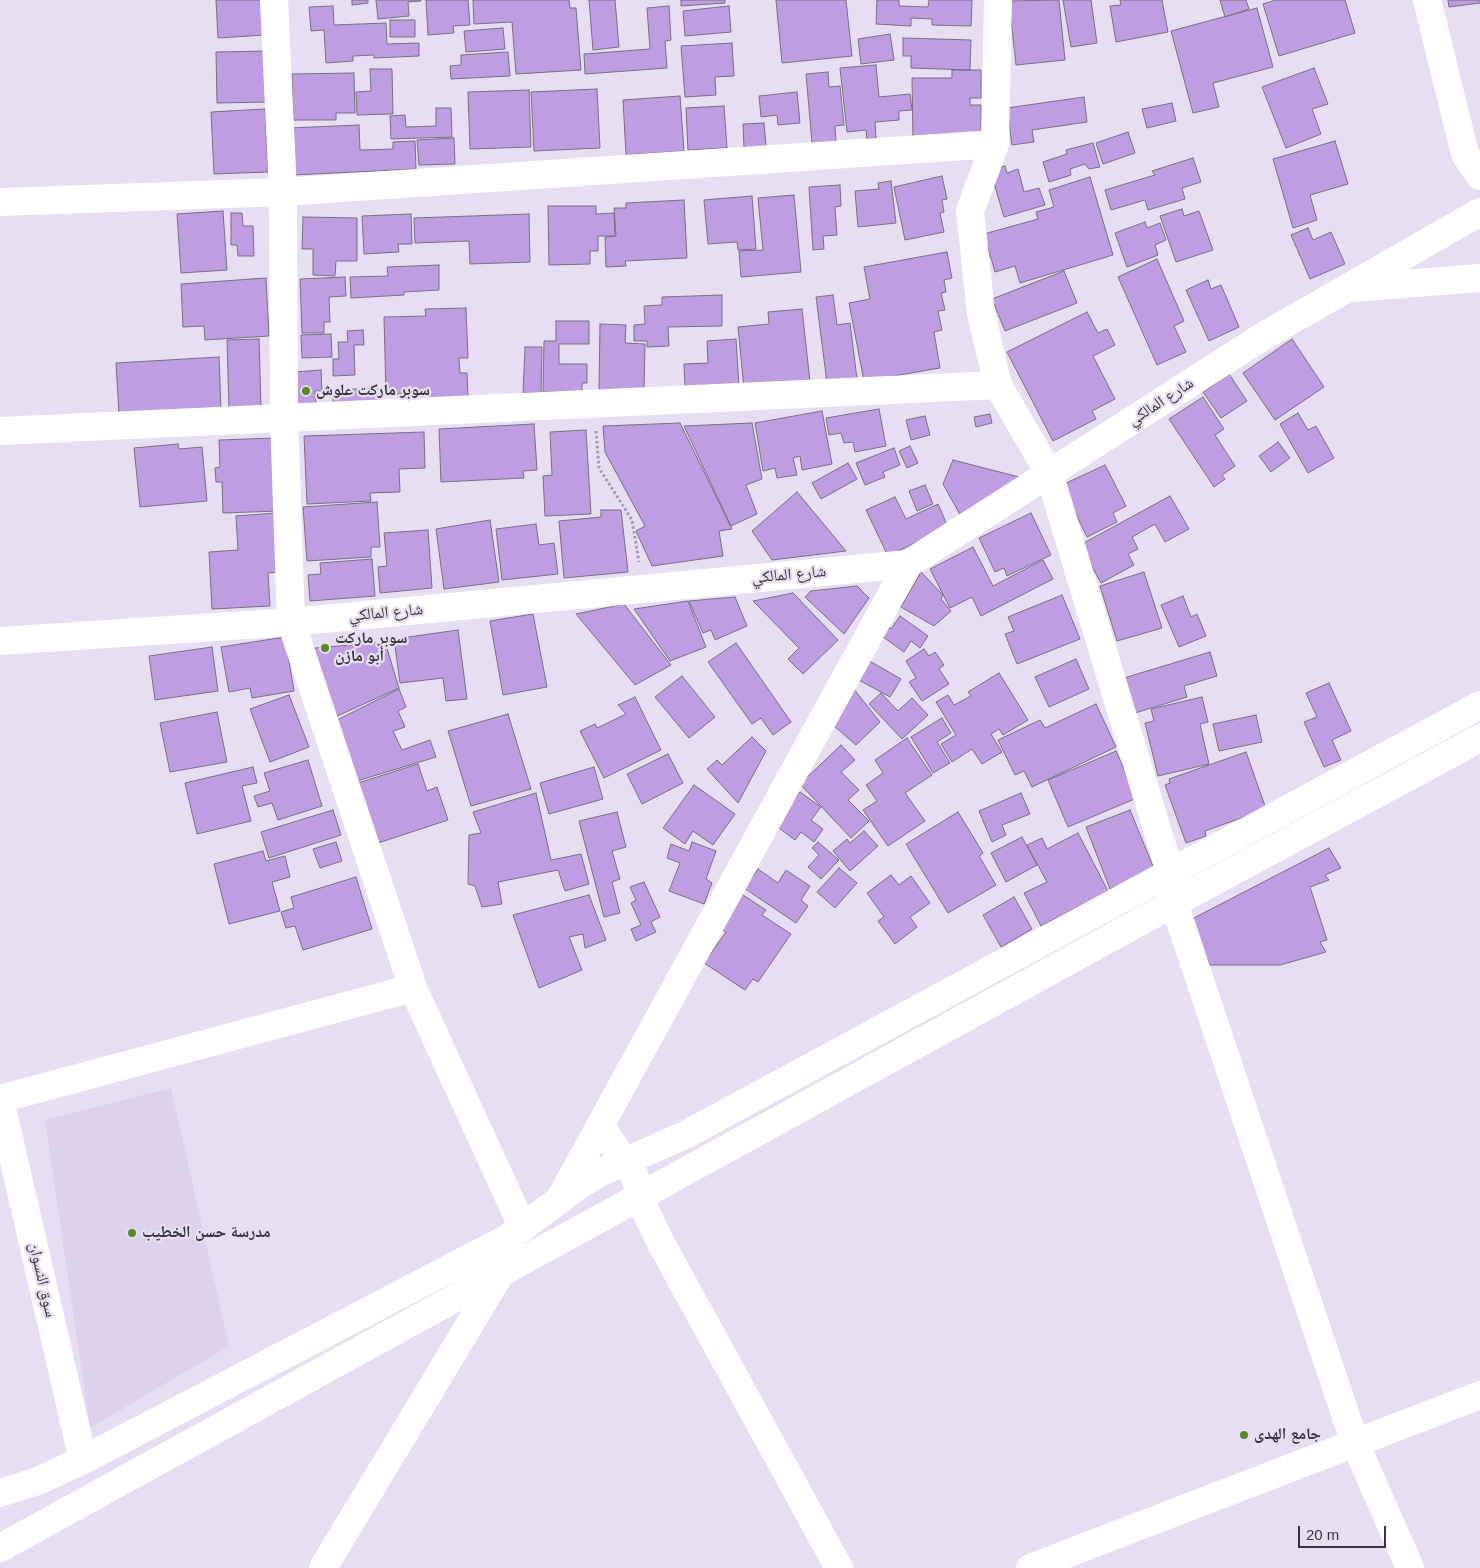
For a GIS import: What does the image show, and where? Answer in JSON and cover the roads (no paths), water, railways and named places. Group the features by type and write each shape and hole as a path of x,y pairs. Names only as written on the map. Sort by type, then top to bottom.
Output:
{"street":[{"path":"274,0 283,192 284,417 291,622 412,988 524,1228"},
{"path":"998,0 995,144 970,211 980,313 998,385 1049,473 1170,872 1174,903 1355,1443 1410,1568"},
{"path":"1427,0 1465,154 1480,176"},
{"path":"0,202 283,192 995,144"},
{"name":"شارع المالكي","path":"0,641 291,622 908,564 1262,337 1480,212"},
{"path":"1345,289 1480,278"},
{"path":"0,431 998,385"},
{"path":"578,1232 564,1217 559,1200 908,564"},
{"path":"0,1493 38,1481 84,1460 524,1228 585,1182 625,1161 694,1130 1480,705"},
{"path":"0,1548 578,1232 640,1195 1480,738"},
{"path":"0,1100 412,988"},
{"name":"سوق النسوان","path":"0,1100 84,1460"},
{"path":"600,1125 635,1177 640,1195 661,1243 839,1568"},
{"path":"323,1568 501,1273"},
{"path":"1030,1568 1480,1395"}],"place":[{"name":"سوبر ماركت علوش","path":"306,391"},
{"name":"سوبر ماركت أبو مازن","path":"325,648"},
{"name":"مدرسة حسن الخطيب","path":"132,1233"},
{"name":"جامع الهدى","path":"1244,1435"}]}
